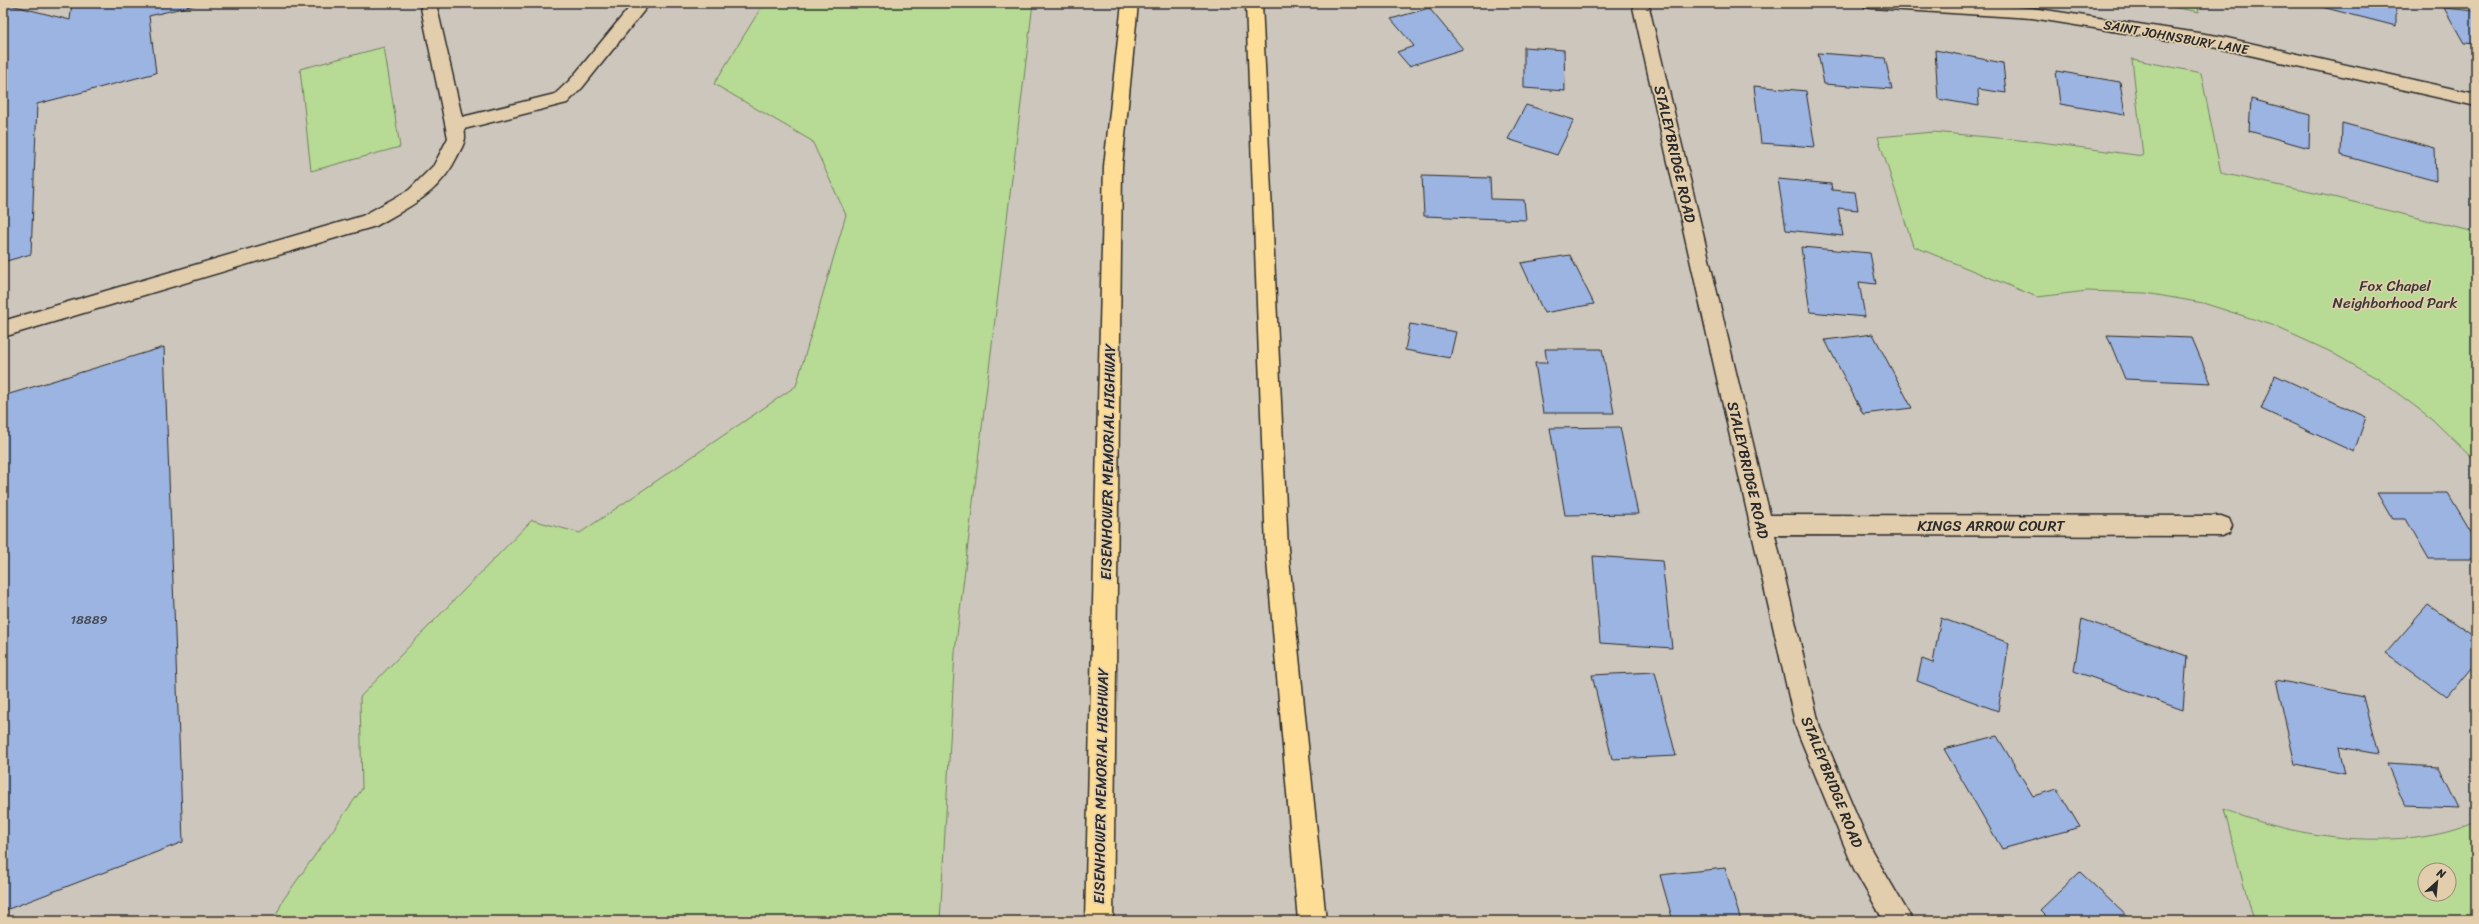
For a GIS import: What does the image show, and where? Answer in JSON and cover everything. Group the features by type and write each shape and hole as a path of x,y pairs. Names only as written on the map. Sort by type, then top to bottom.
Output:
{"highway":[{"name":"EISENHOWER MEMORIAL HIGHWAY","path":"1099,921 1113,166 1130,3"},
{"path":"1254,3 1277,549 1312,921"}],"street":[{"path":"3,329 306,241 369,221 416,195 442,169 457,138 428,3"},
{"path":"454,125 561,99 576,84 642,3"},
{"name":"STALEYBRIDGE ROAD","path":"1640,3 1808,728 1863,860 1899,921"},
{"name":"SAINT JOHNSBURY LANE","path":"1871,3 2032,13 2218,42 2476,100"},
{"name":"KINGS ARROW COURT","path":"1761,525 2221,526"}],"green space":[{"path":"764,3 1033,3 955,652 940,921 274,921 283,900 362,789 360,697 532,520 580,533 796,386 846,215 812,141 714,84"},
{"path":"2151,3 2197,3 2199,12"},
{"path":"384,47 400,147 311,171 300,69"},
{"name":"Fox Chapel Neighborhood Park","path":"2132,59 2201,73 2221,173 2333,197 2471,231 2476,235 2476,462 2432,419 2380,380 2329,351 2272,325 2203,303 2146,293 2087,291 2037,297 1913,246 1878,137 1933,132 2041,142 2143,156"},
{"path":"2224,809 2283,828 2350,838 2383,839 2416,837 2447,831 2476,821 2476,921 2253,921"}],"building":[{"path":"3,3 70,20 72,3 203,3 149,16 156,73 37,104 31,254 3,262 3,65 7,64 3,63"},
{"path":"2318,3 2396,3 2396,26 2318,6"},
{"path":"1429,8 1463,49 1409,66 1397,52 1414,46 1391,19"},
{"path":"2444,8 2476,11 2476,44 2464,43"},
{"path":"1524,47 1564,50 1565,91 1524,88"},
{"path":"1935,50 2003,63 2006,93 1978,89 1979,106 1938,99"},
{"path":"1818,53 1885,58 1892,89 1824,84"},
{"path":"2056,71 2120,82 2125,115 2060,104"},
{"path":"1754,86 1806,91 1815,147 1761,143"},
{"path":"2251,99 2310,115 2309,148 2249,131"},
{"path":"1526,105 1574,120 1557,155 1508,139"},
{"path":"2342,123 2435,148 2436,181 2341,155"},
{"path":"1422,176 1490,178 1491,199 1524,200 1526,220 1424,216"},
{"path":"1778,179 1831,184 1832,190 1855,192 1858,210 1838,208 1843,236 1786,230"},
{"path":"1801,247 1870,253 1876,284 1859,282 1865,317 1810,312"},
{"path":"1570,255 1594,304 1544,313 1521,263"},
{"path":"1410,324 1456,332 1450,358 1405,350"},
{"path":"1873,334 1912,408 1863,414 1825,340"},
{"path":"2107,335 2192,338 2211,383 2125,379"},
{"path":"164,347 183,842 3,911 3,396"},
{"path":"1545,349 1602,349 1614,413 1543,413 1535,363 1547,363"},
{"path":"2275,375 2366,417 2354,452 2261,409"},
{"path":"1620,427 1638,514 1565,515 1550,428"},
{"path":"2377,493 2448,493 2476,540 2476,559 2429,559 2406,519 2392,519"},
{"path":"1593,556 1662,561 1672,648 1600,643"},
{"path":"2428,605 2476,638 2476,662 2447,697 2386,653"},
{"path":"1941,618 2009,643 1998,711 1917,681 1922,659 1933,663"},
{"path":"2082,619 2187,656 2183,710 2074,671"},
{"path":"1655,672 1676,756 1612,759 1592,675"},
{"path":"2276,680 2363,697 2378,754 2339,747 2345,774 2295,764"},
{"path":"1997,736 2033,796 2057,789 2080,827 2002,849 1944,749"},
{"path":"2387,764 2439,767 2459,808 2405,806"},
{"path":"1725,868 1741,921 1673,921 1660,875"},
{"path":"2080,872 2132,921 2051,921 2040,910"}]}
